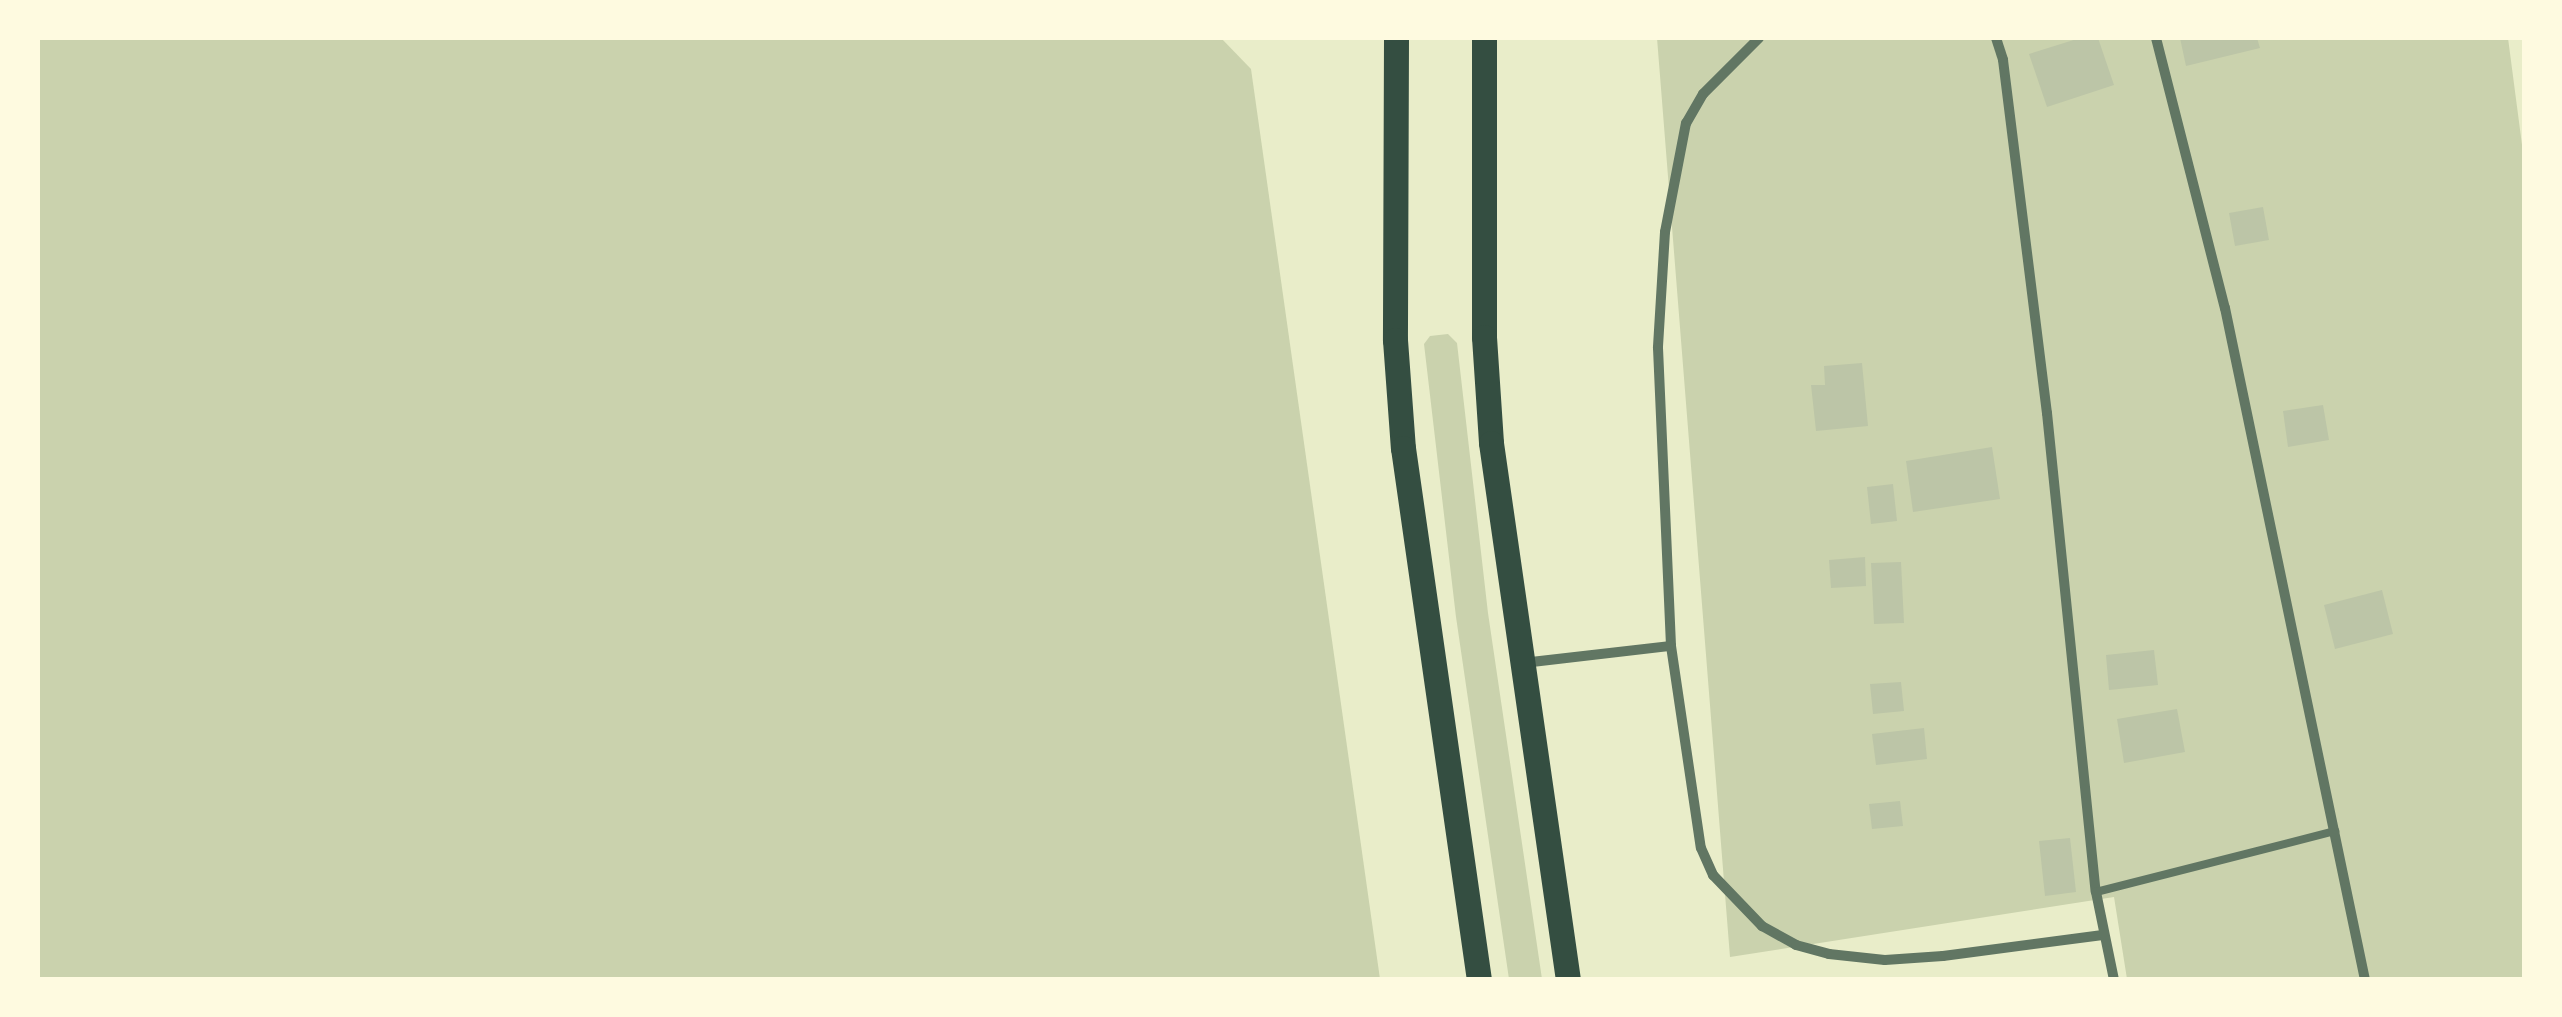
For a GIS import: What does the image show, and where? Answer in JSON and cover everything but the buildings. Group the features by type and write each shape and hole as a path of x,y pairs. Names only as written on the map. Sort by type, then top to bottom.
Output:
{"main road":[{"path":"1396,38 1395,340 1404,448 1479,980"},
{"path":"1484,38 1484,337 1491,443 1568,980"}],"street":[{"path":"1758,38 1703,94 1686,124 1665,232 1658,348 1671,646 1701,848 1713,875 1762,926 1796,945 1829,954 1884,960 2103,935"},
{"path":"1996,38 2004,60 2049,431 2096,892 2114,980"},
{"path":"2156,38 2224,308 2365,980"},
{"path":"1520,664 1671,646"}],"lane":[{"path":"2096,892 2334,831"}],"green space":[{"path":"38,38 1221,38 1251,69 1380,979 38,979"},
{"path":"1657,38 2508,38 2524,160 2524,979 2127,979 2114,897 1730,957"},
{"path":"1448,334 1457,343 1488,613 1542,979 1509,979 1456,617 1424,344 1430,336"}]}
